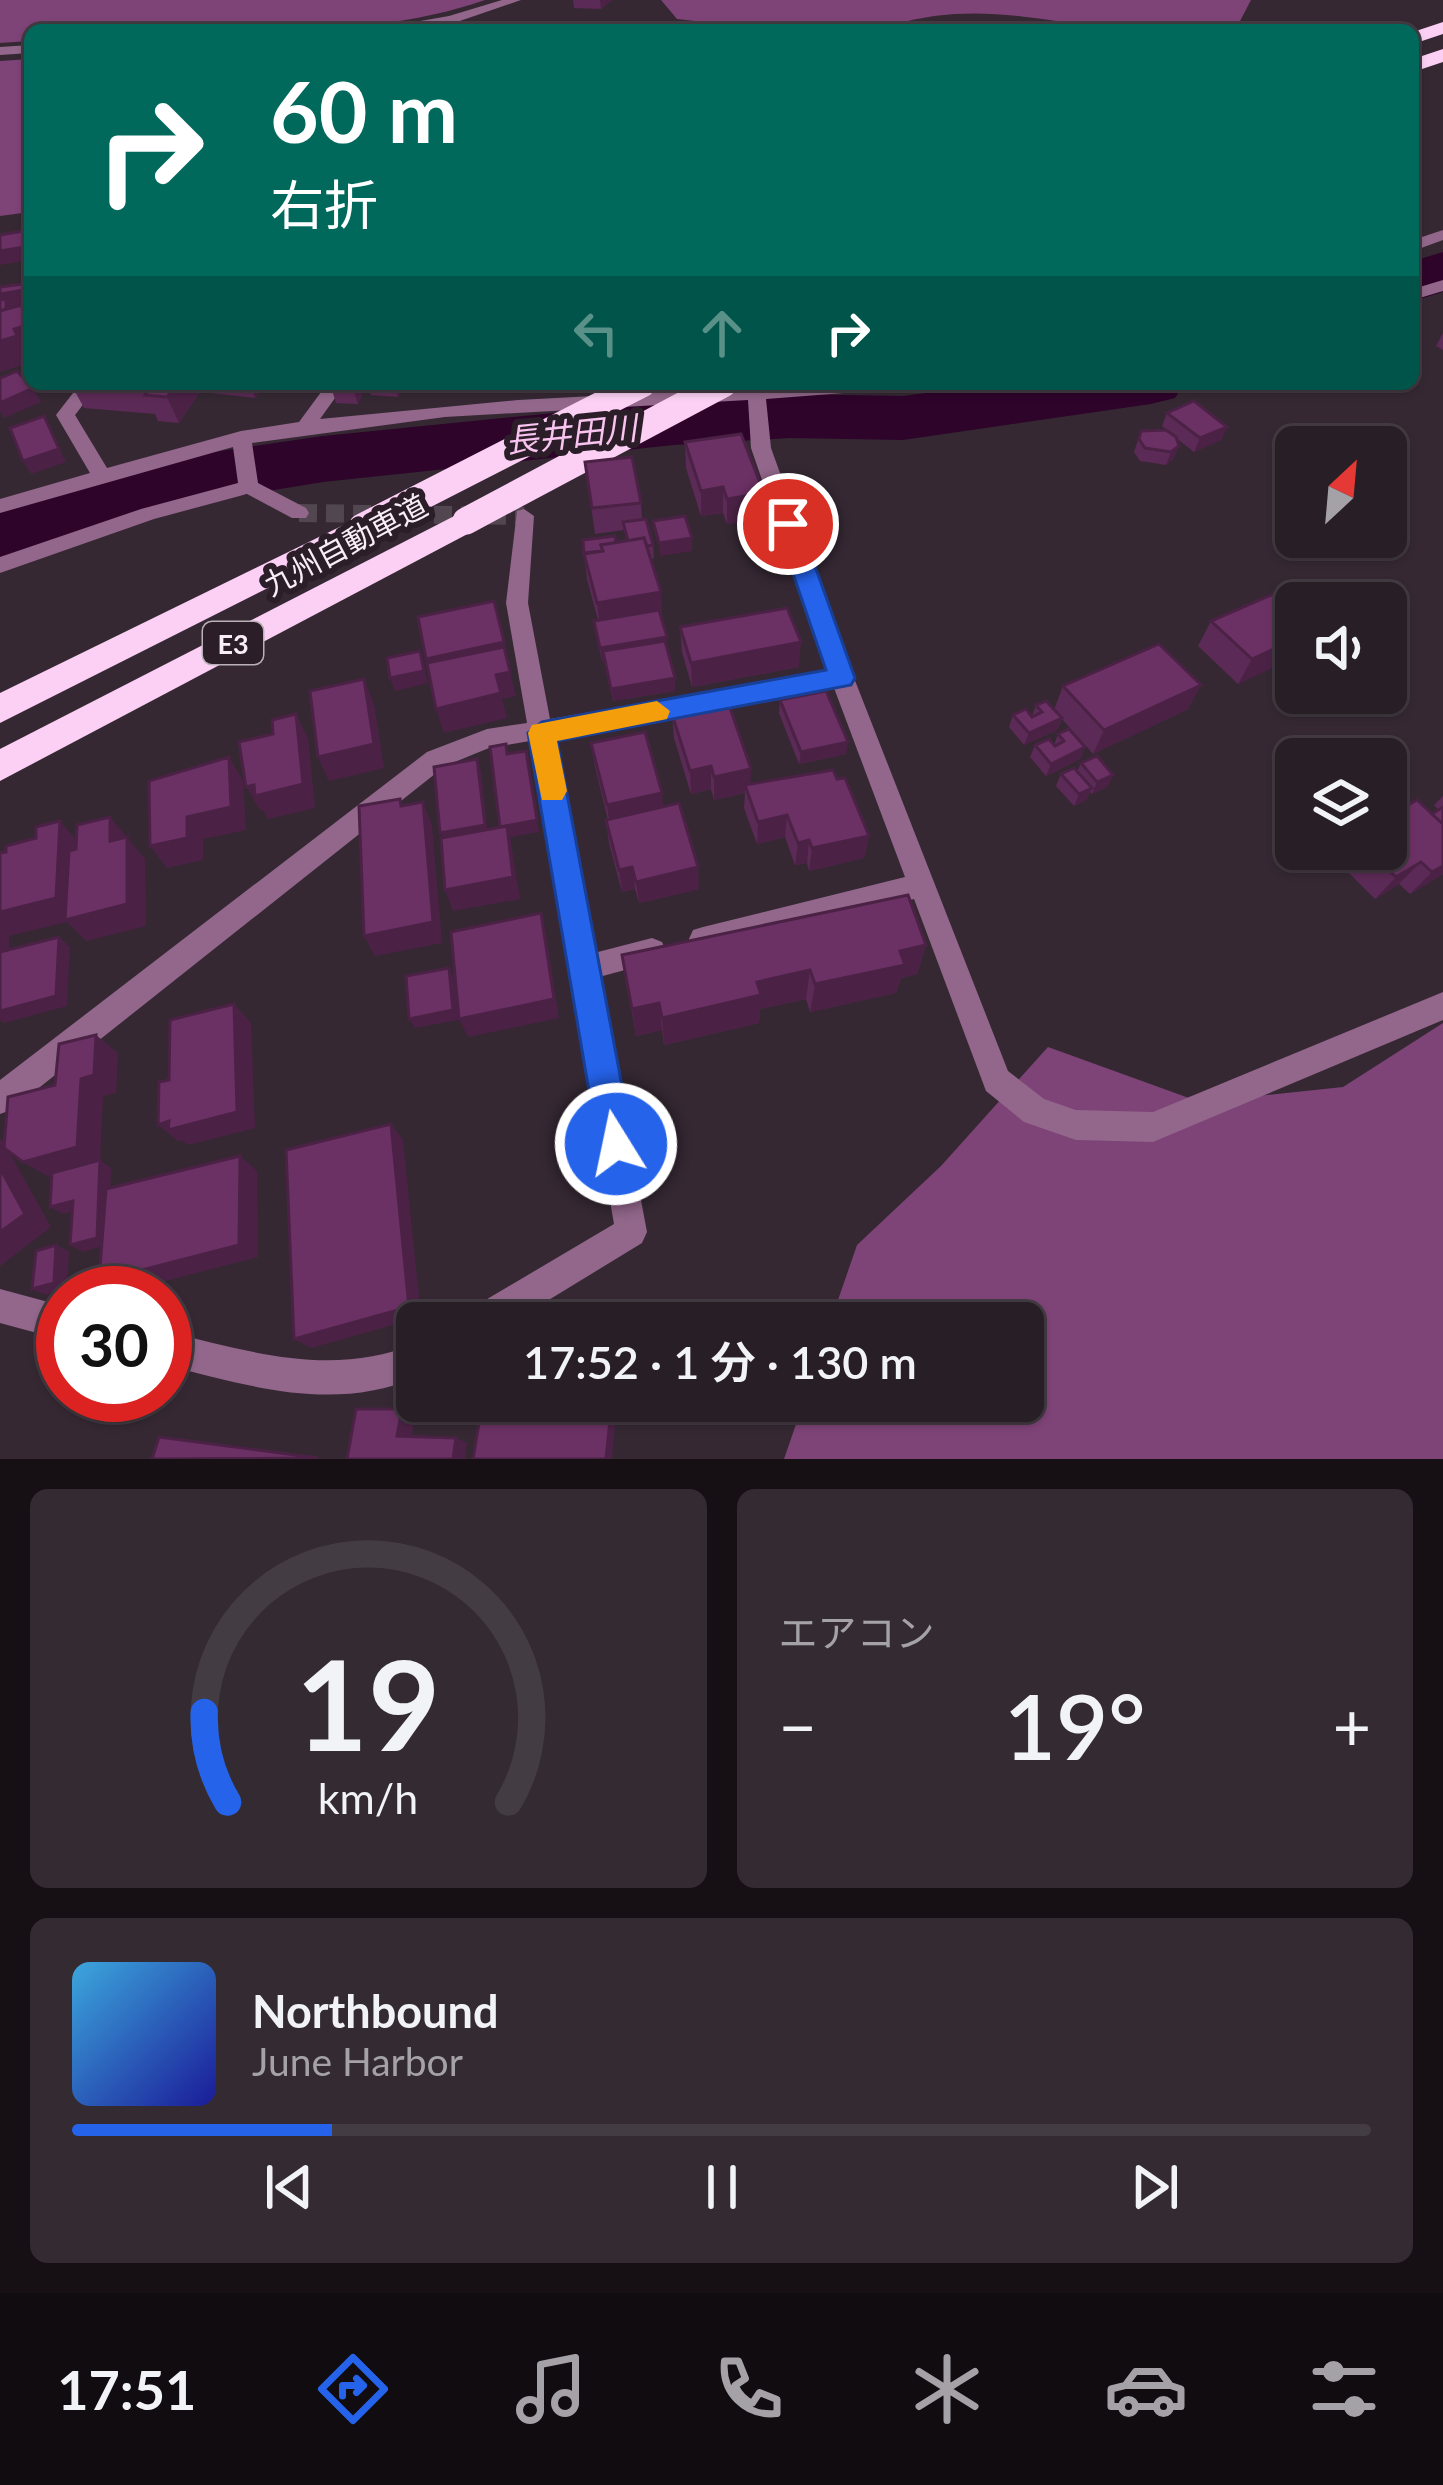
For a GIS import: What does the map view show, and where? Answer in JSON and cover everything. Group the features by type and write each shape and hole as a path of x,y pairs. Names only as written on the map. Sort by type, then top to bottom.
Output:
{"highway":[{"name":"九州自動車道","path":"0,709 630,390"},
{"name":"九州自動車道","path":"0,766 712,390"}],"street":[{"path":"420,24 451,20 515,0"},
{"path":"85,390 65,415 102,476"},
{"path":"305,427 332,390"},
{"path":"512,390 513,408"},
{"path":"0,506 241,437 305,427 513,408 757,404 846,390"},
{"path":"757,404 761,448 842,678 998,1081 1035,1112 1076,1125 1154,1127 1443,1006"},
{"path":"241,437 249,487"},
{"path":"0,565 148,514 249,487 299,513"},
{"path":"514,1302 631,1232 517,603 524,516"},
{"path":"0,1099 436,759 487,739 842,678"},
{"path":"584,968 922,885"},
{"path":"0,1306 36,1316"},
{"path":"192,1354 273,1374 354,1378 396,1366"}],"shaded area":[{"path":"0,0 485,0 378,24 24,24 24,41 0,43"},
{"path":"661,0 1251,0 1237,24 1076,24 977,14 898,24 721,24 677,19"},
{"path":"24,59 24,213 0,216 0,61"},
{"path":"1443,1023 1443,1459 784,1459 797,1422 1044,1422 1044,1302 837,1302 857,1245 941,1166 1048,1047 1200,1102 1343,1087"}],"building":[{"path":"23,231 24,247 0,251 0,235"},
{"path":"24,284 24,290 0,294 0,287"},
{"path":"21,305 24,326 14,329 17,336 0,341 0,311"},
{"path":"17,371 24,378 24,390 29,390 0,403 0,378"},
{"path":"149,390 172,390 167,397 145,395"},
{"path":"1194,401 1227,427 1200,438 1167,413"},
{"path":"44,416 59,449 23,461 10,428"},
{"path":"1166,430 1179,446 1171,452 1145,448 1139,439 1141,431"},
{"path":"741,434 764,493 727,499 723,487 701,491 685,442"},
{"path":"632,457 641,503 592,508 585,462"},
{"path":"685,516 692,538 659,543 653,521"},
{"path":"646,519 653,545 647,546 644,538 628,541 623,522"},
{"path":"615,536 616,543 601,545 603,551 584,553 583,540"},
{"path":"644,538 661,592 597,603 584,554 603,551 601,545"},
{"path":"1275,593 1275,649 1252,659 1211,621"},
{"path":"494,601 504,642 426,659 418,617"},
{"path":"787,608 801,642 691,663 680,627"},
{"path":"659,610 667,637 600,648 594,621"},
{"path":"665,641 675,678 611,689 603,651"},
{"path":"1159,644 1201,685 1104,730 1063,686"},
{"path":"504,647 510,672 496,675 501,693 436,709 427,663"},
{"path":"420,651 424,671 390,678 387,658"},
{"path":"364,679 374,744 318,757 310,691"},
{"path":"826,691 848,742 801,752 780,700"},
{"path":"1046,701 1062,718 1029,733 1013,715 1026,709 1032,717 1042,712 1036,705"},
{"path":"728,702 751,769 714,777 711,766 690,771 672,714"},
{"path":"296,714 303,784 255,796 254,785 246,787 239,742 273,734 272,720"},
{"path":"1069,729 1085,747 1051,764 1035,745 1049,739 1055,746 1064,741 1058,734"},
{"path":"645,732 662,793 607,805 591,743"},
{"path":"506,744 507,754 526,751 537,820 500,827 490,747"},
{"path":"1097,756 1113,775 1097,782 1081,763"},
{"path":"229,757 231,807 187,817 187,838 150,846 149,781"},
{"path":"477,759 485,825 440,833 434,767"},
{"path":"1074,768 1092,788 1079,794 1061,774"},
{"path":"833,770 837,779 845,778 869,836 812,848 809,840 798,843 787,815 758,822 745,785"},
{"path":"400,799 401,806 423,802 433,922 364,936 359,806"},
{"path":"1417,800 1443,824 1443,866 1432,872 1421,862 1396,877 1389,870 1407,870 1407,805"},
{"path":"679,803 698,867 636,882 632,867 619,870 606,820"},
{"path":"1443,807 1443,824 1432,814"},
{"path":"110,817 110,841 127,837 127,904 65,920 69,851 76,849 77,825"},
{"path":"60,821 56,898 0,912 0,853 6,852 6,846 36,838 36,827"},
{"path":"507,826 513,877 445,890 441,838"},
{"path":"908,895 926,945 900,951 905,965 815,984 810,970 757,982 761,995 662,1018 659,1003 632,1009 622,955"},
{"path":"541,913 554,999 459,1019 451,932"},
{"path":"59,937 56,996 0,1011 0,952"},
{"path":"449,968 453,1010 409,1019 406,976"},
{"path":"234,1004 237,1112 168,1130 169,1121 158,1125 159,1082 169,1080 170,1020"},
{"path":"96,1035 94,1075 81,1079 77,1147 23,1162 4,1148 8,1097 55,1085 59,1044"},
{"path":"391,1124 409,1302 396,1302 396,1311 294,1339 286,1150"},
{"path":"240,1156 239,1245 157,1266 100,1266 106,1189"},
{"path":"100,1160 97,1238 70,1245 73,1201 50,1207 52,1173"},
{"path":"0,1168 25,1214 0,1232"},
{"path":"56,1245 55,1266 36,1266 36,1288 32,1289 36,1251"},
{"path":"356,1409 396,1409 397,1436 456,1438 453,1459 347,1459"},
{"path":"479,1422 610,1422 606,1459 473,1459"},
{"path":"159,1437 318,1458 152,1459"}],"waterway":[{"name":"長井田川","path":"1419,280 1443,270"},
{"name":"長井田川","path":"0,539 179,481 323,459 674,423 789,416 903,418 1107,390"}],"tunnel":[{"path":"299,513 524,516"}],"slow traffic":[{"path":"552,791 542,733 657,711"}],"route":[{"path":"616,1144 542,733 842,678 788,524"}]}
